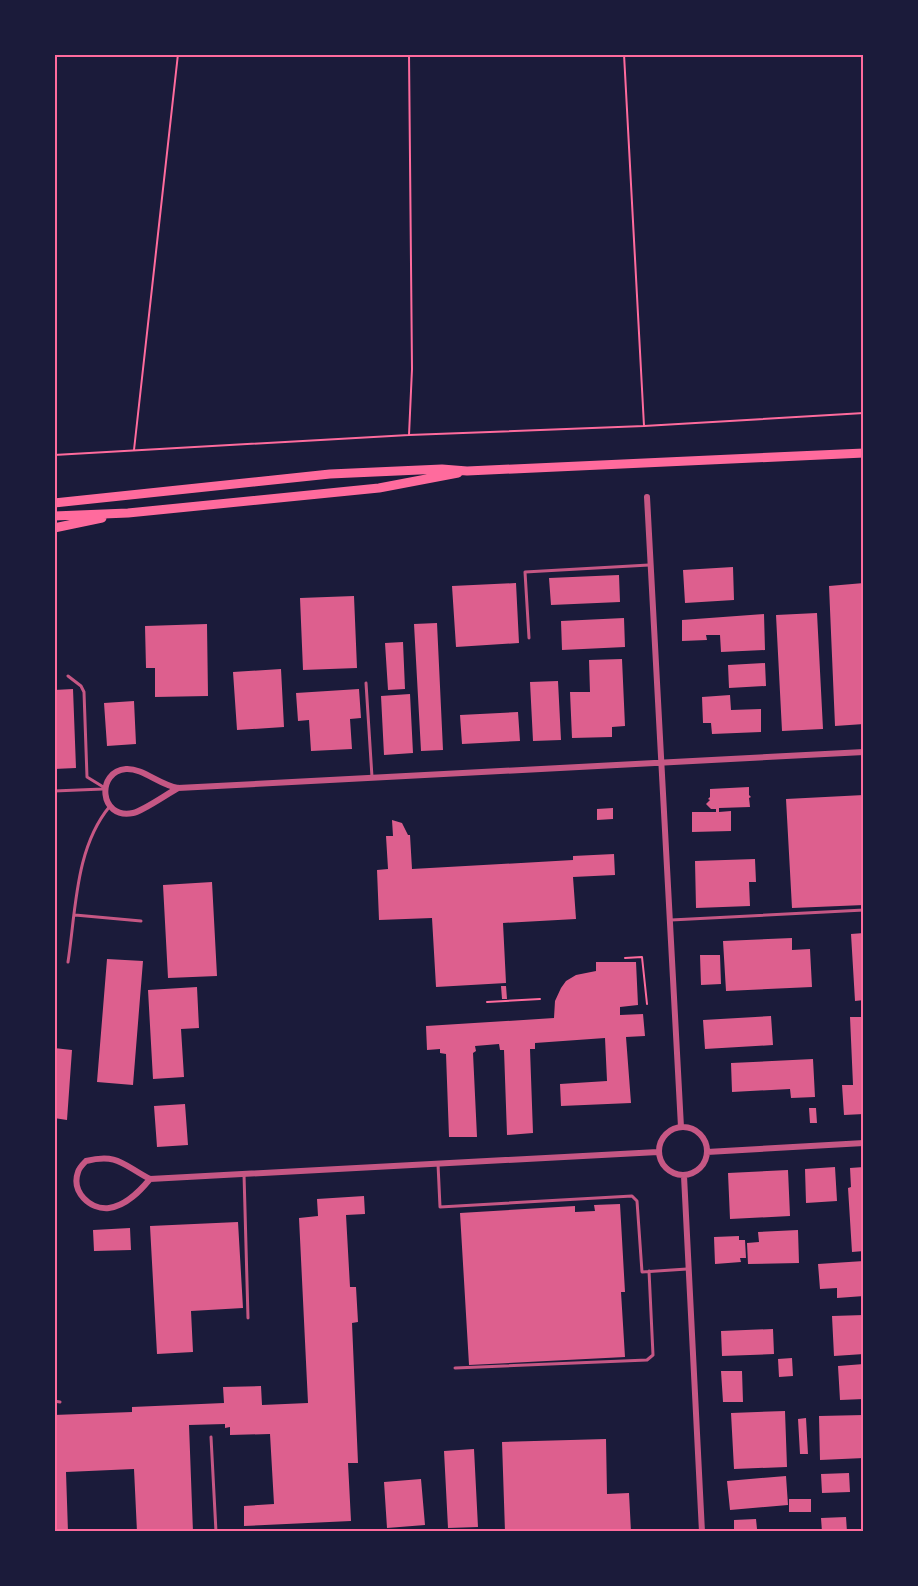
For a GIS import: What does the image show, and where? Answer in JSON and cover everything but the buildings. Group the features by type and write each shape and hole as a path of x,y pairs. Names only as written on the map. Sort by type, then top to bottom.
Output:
{"main road":[{"path":"54,503 309,476 442,468 466,471 864,453"},
{"path":"54,516 128,513 379,488 466,471"},
{"path":"54,528 128,513"}],"street":[{"path":"647,497 681,1127"},
{"path":"178,788 136,813 124,814 115,811 110,806 105,788 114,772 122,769 132,769 163,784 178,788 864,752"},
{"path":"681,1127 690,1128 699,1133 705,1142 707,1152 705,1162 699,1170 684,1176 667,1170 661,1163 658,1152 660,1141 665,1134 681,1127"},
{"path":"707,1152 864,1143"},
{"path":"150,1179 128,1200 108,1208 91,1205 80,1194 77,1186 78,1172 86,1161 100,1157 114,1158 150,1179 658,1152"},
{"path":"684,1176 702,1532"}],"lane":[{"path":"529,638 525,572 651,565"},
{"path":"68,676 81,686 84,692 87,777 105,788"},
{"path":"366,684 372,777"},
{"path":"54,791 105,788"},
{"path":"68,962 83,860 100,818 110,806"},
{"path":"669,920 864,910"},
{"path":"75,915 141,921"},
{"path":"438,1164 440,1207 632,1196 637,1201 642,1272 688,1269"},
{"path":"244,1174 248,1318"},
{"path":"455,1368 647,1360 653,1355 649,1271"},
{"path":"54,1401 60,1402"},
{"path":"211,1437 216,1532"}],"path":[{"path":"134,450 178,54"},
{"path":"409,54 412,369 409,435"},
{"path":"624,54 644,426"},
{"path":"54,455 864,413"},
{"path":"625,957 642,957 647,1004"},
{"path":"487,1002 540,999"}]}
